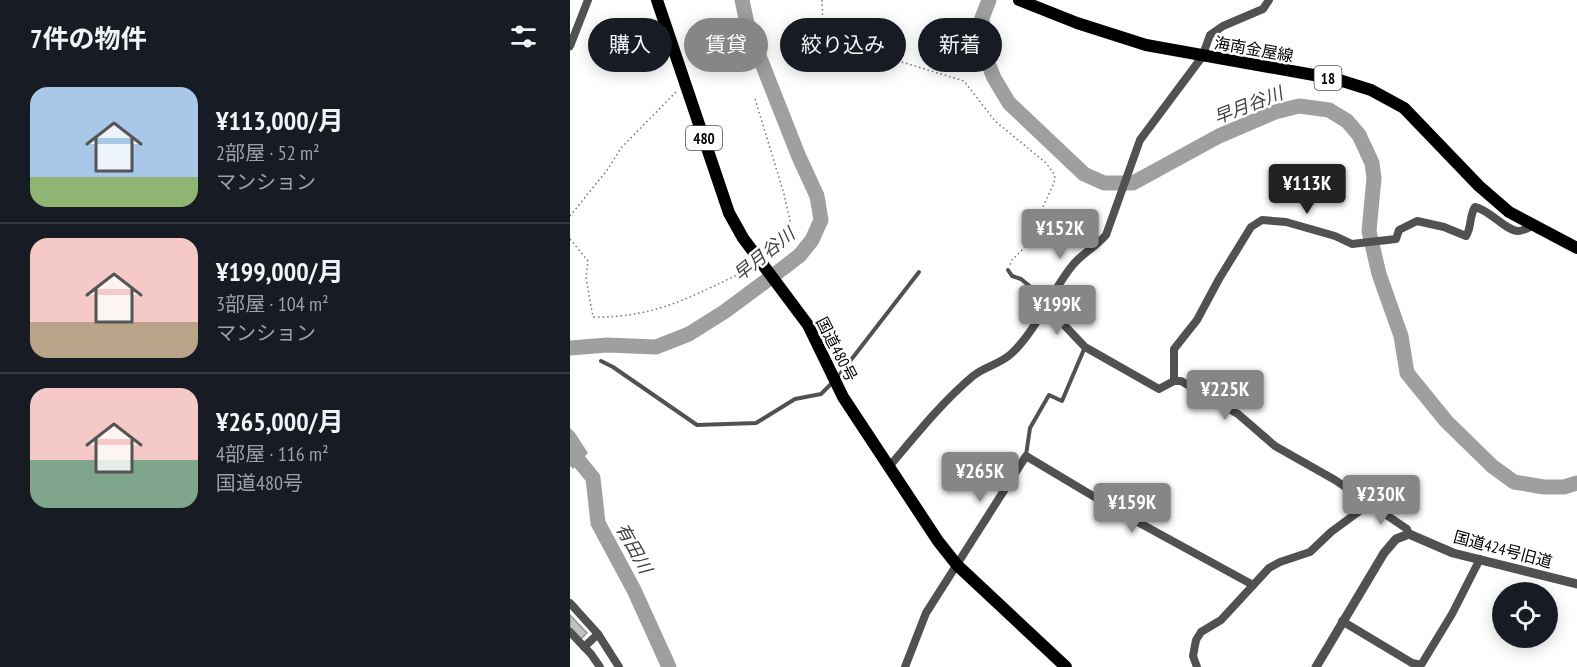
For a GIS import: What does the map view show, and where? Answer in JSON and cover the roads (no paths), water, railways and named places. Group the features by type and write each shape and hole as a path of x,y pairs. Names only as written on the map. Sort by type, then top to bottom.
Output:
{"main road":[{"name":"国道480号","path":"657,0 729,213 743,238 808,325 835,380 888,468 938,541 957,565 1066,667"},
{"name":"海南金屋線","path":"1025,2 1122,39 1202,57 1336,79 1371,90 1388,98 1417,120 1493,199 1533,226 1577,248"}],"street":[{"path":"570,46 588,0"},
{"path":"888,468 958,389 983,368 996,364 1012,353 1048,304 1060,281 1074,263 1098,245 1106,235 1140,140 1202,57 1210,35 1223,26 1263,9 1269,0"},
{"path":"1174,381 1174,349 1197,320 1218,279 1251,227 1262,220 1286,222 1335,236 1352,244 1395,239 1399,230 1417,221 1444,227 1466,237 1472,227 1472,213 1476,207 1483,208 1519,231 1533,226"},
{"path":"1048,304 1085,348 1159,389 1174,381 1181,381 1238,414 1275,446 1335,480 1407,529 1409,534 1391,543 1316,667"},
{"path":"904,667 926,614 1026,456 1123,514 1253,585"},
{"path":"1197,667 1193,657 1196,640 1201,632 1221,620 1269,568 1310,552 1331,532 1369,504"},
{"name":"国道424号旧道","path":"1409,534 1453,553 1577,584"},
{"path":"1342,621 1412,663 1426,665 1480,560"},
{"path":"570,603 598,634 620,667"},
{"path":"570,632 600,667"},
{"path":"584,647 598,634"}],"lane":[{"path":"1008,270 1012,276 1021,279 1048,304"},
{"path":"601,361 621,372 697,425 756,423 795,399 821,394 835,380 919,272"},
{"path":"1026,456 1030,428 1049,395 1062,401 1085,348"}],"waterway":[{"name":"早月谷川","path":"570,348 607,345 656,347 689,334 724,312 782,269 800,255 812,240 821,220 817,196 799,157 748,28 742,0"},
{"name":"早月谷川","path":"989,0 982,18 985,56 994,78 1009,103 1084,174 1104,183 1133,183 1219,136 1275,112 1299,106 1329,110 1347,121 1359,135 1372,163 1374,178 1369,231 1379,274 1401,336 1407,373 1446,421 1492,466 1514,482 1544,487 1564,487 1577,483"},
{"name":"有田川","path":"570,450 593,478 598,523 634,590 669,667"}]}
